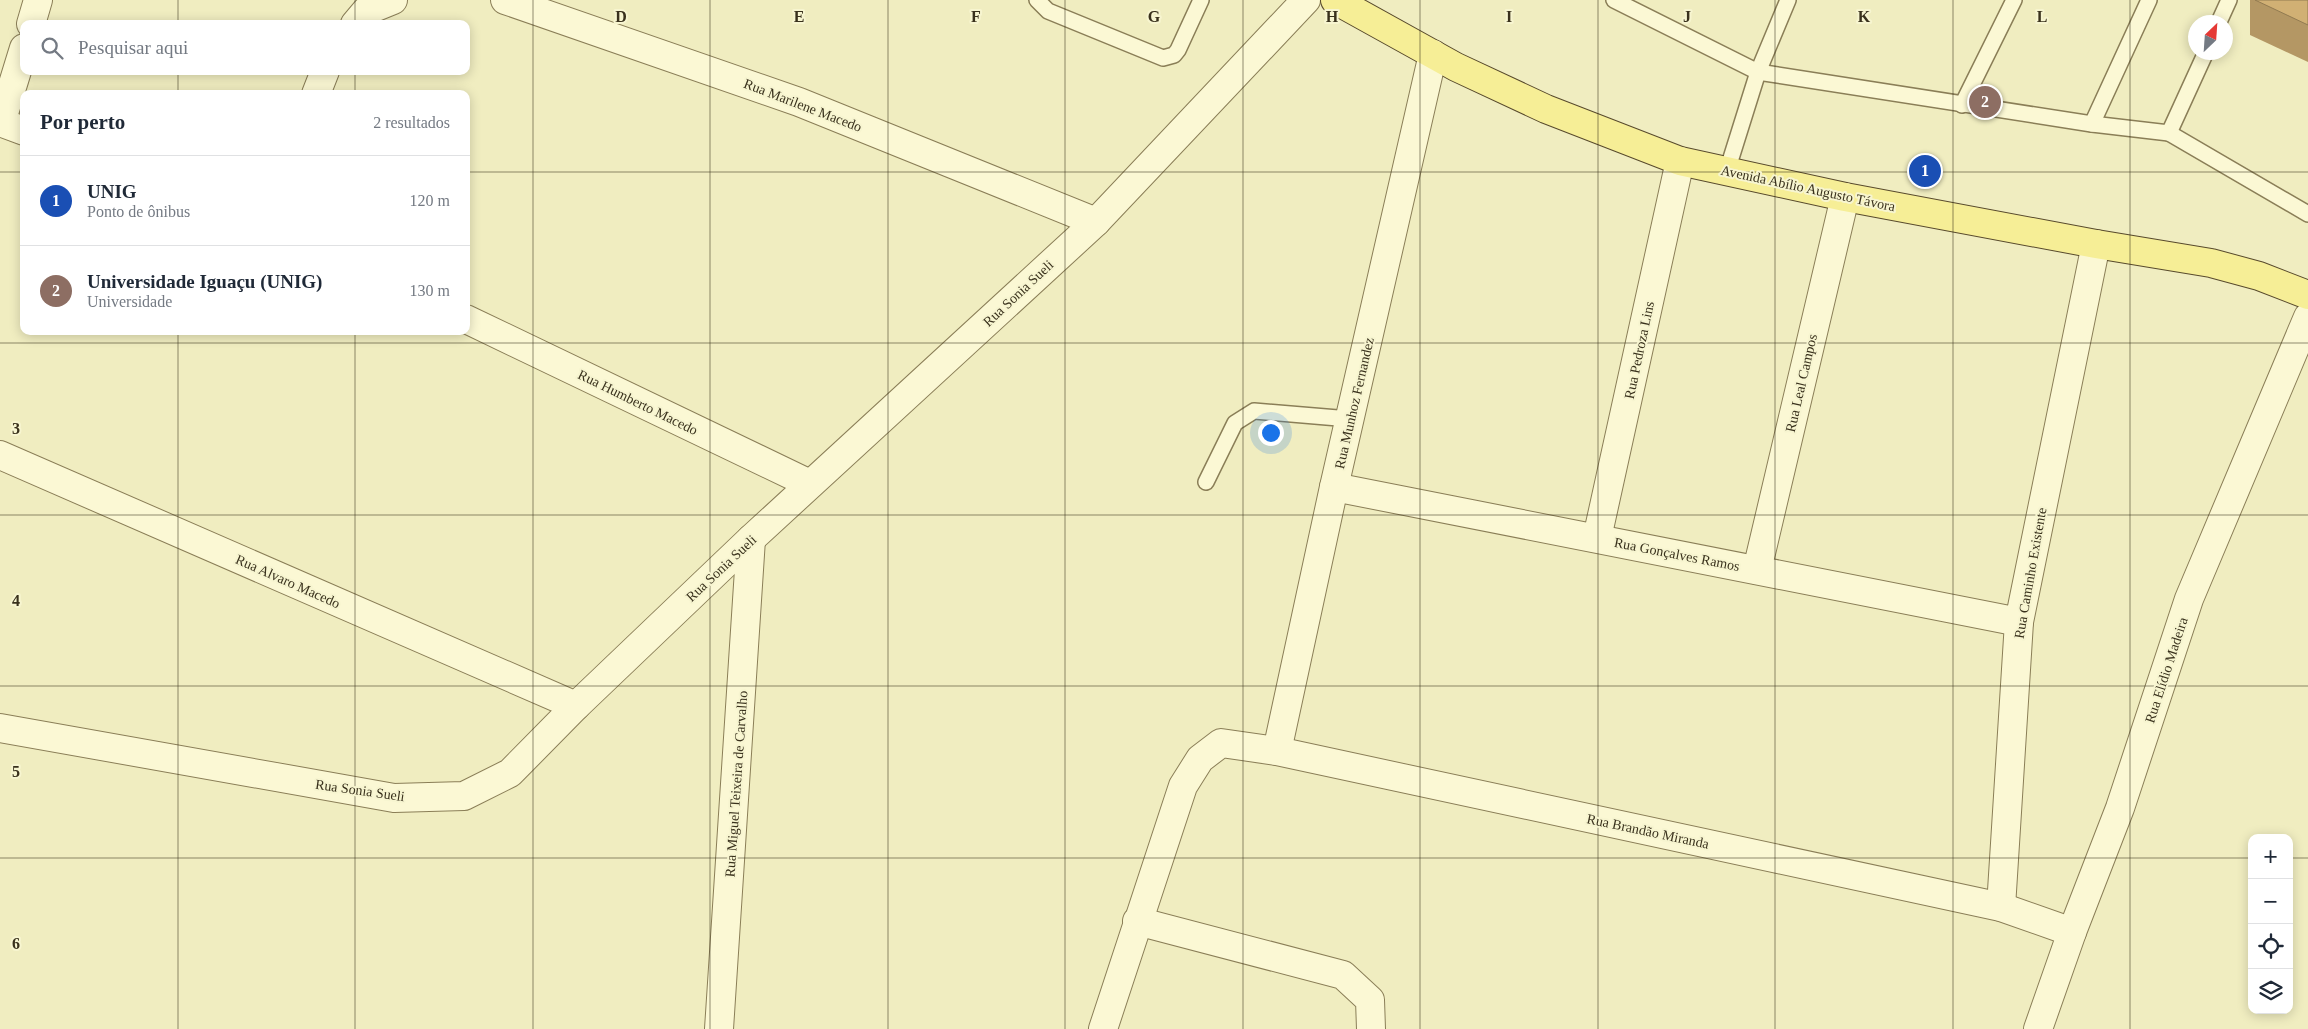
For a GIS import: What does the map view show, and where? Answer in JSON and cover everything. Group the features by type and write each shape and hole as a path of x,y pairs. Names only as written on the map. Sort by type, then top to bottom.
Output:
{"main road":[{"name":"Avenida Abílio Augusto Távora","path":"1335,0 1432,54 1546,110 1680,161 1845,197 2096,244 2212,263 2259,276 2308,295"}],"street":[{"path":"32,20 38,0"},
{"path":"358,20 366,11 392,0"},
{"name":"Rua Marilene Macedo","path":"505,0 799,102 1096,222"},
{"name":"Rua Sonia Sueli","path":"0,728 394,798 464,796 510,773 576,706 751,539 1096,222 1306,0"},
{"name":"Rua Munhoz Fernandez","path":"1277,751 1334,487 1432,54"},
{"path":"8,125 20,67"},
{"path":"318,90 323,75"},
{"name":"Rua Pedroza Lins","path":"1598,538 1680,161"},
{"name":"Rua Leal Campos","path":"1757,570 1845,197"},
{"name":"Rua Caminho Existente","path":"2001,907 2019,622 2096,244"},
{"name":"Rua Elídio Madeira","path":"2038,1029 2072,932 2120,808 2189,599 2308,317"},
{"name":"Rua Humberto Macedo","path":"470,321 810,484"},
{"name":"Rua Alvaro Macedo","path":"0,455 576,706"},
{"name":"Rua Gonçalves Ramos","path":"1334,487 2019,622"},
{"name":"Rua Miguel Teixeira de Carvalho","path":"719,1029 751,539"},
{"name":"Rua Brandão Miranda","path":"1137,921 1183,786 1200,758 1221,743 1277,751 2001,907 2072,932"},
{"path":"1102,1029 1137,921 1343,975 1370,1000 1371,1029"}],"lane":[{"path":"1036,0 1048,11 1164,58 1174,55 1178,50 1201,0"},
{"path":"1614,0 1758,72 1962,105 2169,133 2308,214"},
{"path":"1728,171 1758,72 1788,0"},
{"path":"1962,105 2014,0"},
{"path":"2092,124 2148,0"},
{"path":"2222,15 2229,0"},
{"path":"2169,133 2202,60"},
{"path":"1206,482 1235,423 1254,411 1350,419"}],"building":[{"path":"2255,0 2308,0 2308,25"}],"place":[{"name":"Universidade Iguaçu (UNIG)","path":"1985,102"},
{"name":"UNIG","path":"1925,171"}]}
